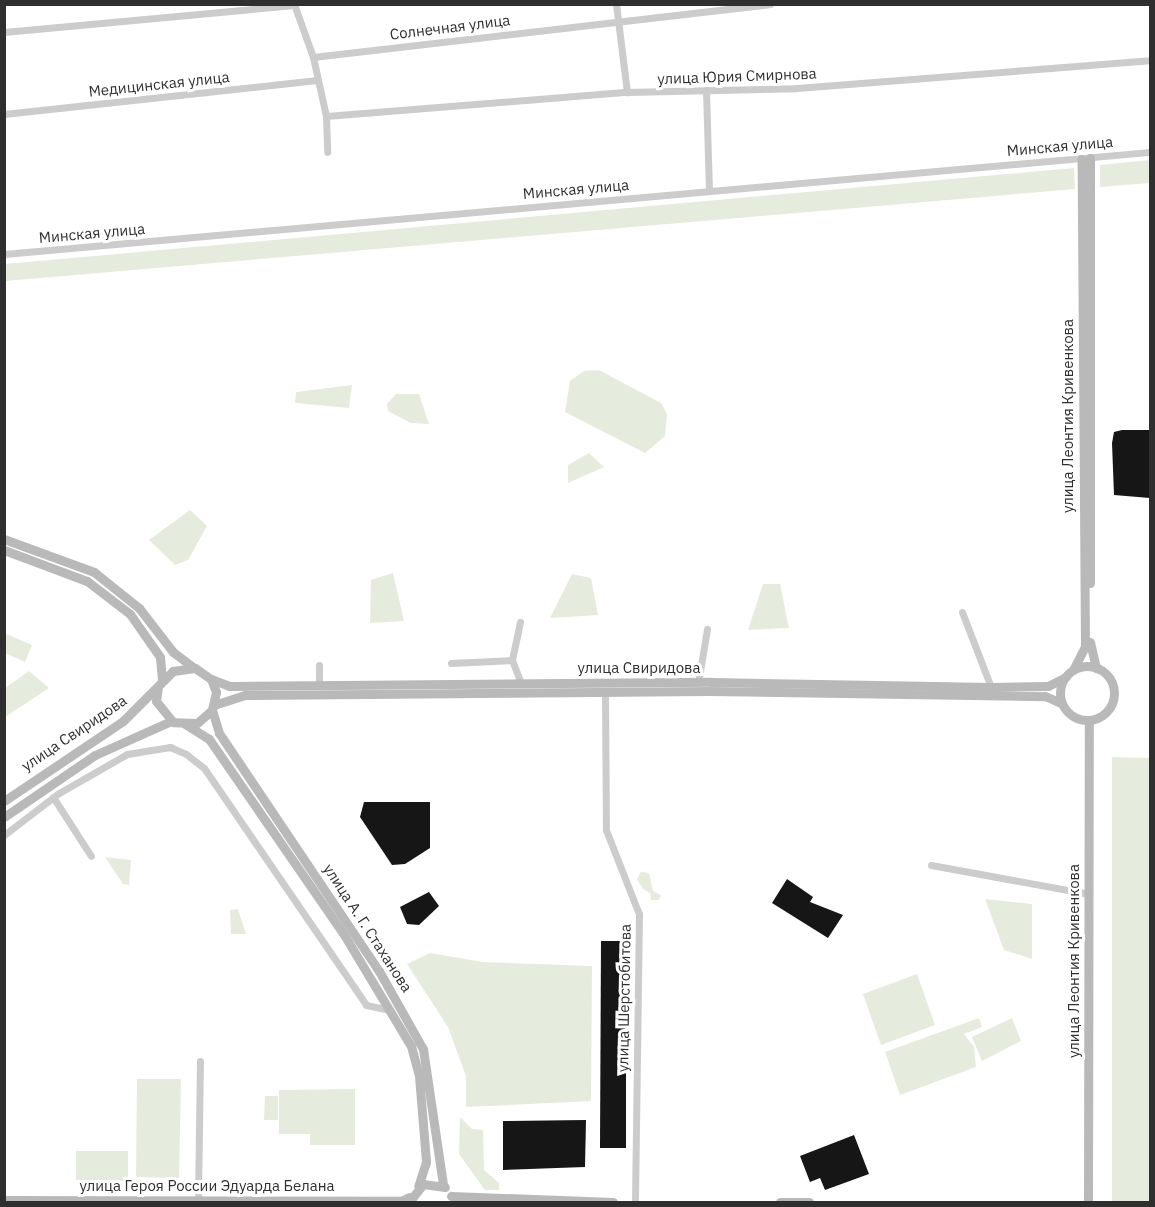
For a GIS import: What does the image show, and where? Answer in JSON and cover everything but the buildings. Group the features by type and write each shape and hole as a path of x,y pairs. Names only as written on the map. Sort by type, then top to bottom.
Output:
{"street":[{"path":"616,4 627,92"},
{"name":"Солнечная улица","path":"313,57 770,4"},
{"path":"4,32 294,5 313,57 326,116 327,152"},
{"name":"улица Юрия Смирнова","path":"326,116 627,92 798,88 1150,60"},
{"name":"Медицинская улица","path":"4,114 317,80"},
{"path":"706,90 709,191"},
{"name":"Минская улица","path":"4,254 1150,152"},
{"name":"улица Леонтия Кривенкова","path":"1086,159 1090,656 1096,668"},
{"name":"улица Леонтия Кривенкова","path":"1069,673 1085,646 1086,159"},
{"path":"4,539 94,572 139,608 173,652 211,679 213,707 204,719 185,724 171,721 156,701 160,684 160,657 130,614 87,580 4,550"},
{"path":"962,612 992,687"},
{"path":"520,622 512,660 521,683"},
{"path":"698,682 707,629"},
{"path":"451,663 512,660"},
{"path":"319,665 319,685"},
{"path":"160,684 173,671 195,668"},
{"path":"1096,668 1111,681 1112,701 1106,711 1089,720 1074,717 1061,703 1069,673 1096,668"},
{"name":"улица Свиридова","path":"211,679 229,686 698,682 992,687 1048,686 1069,673"},
{"name":"улица Свиридова","path":"4,801 123,721 160,684"},
{"name":"улица Свиридова","path":"213,707 245,695 605,693 1045,696 1061,703"},
{"name":"улица Шерстобитова","path":"605,693 606,830 639,914 635,1203"},
{"name":"улица А. Г. Стаханова","path":"213,707 219,733 379,971 423,1049 443,1185"},
{"name":"улица Леонтия Кривенкова","path":"1088,1203 1089,720"},
{"name":"улица Свиридова","path":"4,817 95,755 171,721"},
{"name":"улица А. Г. Стаханова","path":"185,724 209,739 383,997 411,1046 419,1076 426,1162 418,1186"},
{"path":"4,835 53,797 139,749 170,747 204,768 366,1005 391,1010"},
{"path":"53,797 91,856"},
{"path":"931,865 1089,894"},
{"path":"366,1005 383,997"},
{"path":"198,1201 201,1061"},
{"path":"409,1200 418,1186 443,1185 451,1199 613,1203"},
{"name":"улица Героя России Эдуарда Белана","path":"4,1200 409,1200"},
{"path":"780,1203 809,1203"}],"green space":[{"path":"1150,160 1150,183 1100,187 1100,165"},
{"path":"1074,168 1075,189 5,281 5,264"},
{"path":"599,370 661,403 667,414 665,436 645,453 565,412 570,381 584,371"},
{"path":"352,385 349,408 295,403 296,392"},
{"path":"396,394 419,394 429,424 411,423 388,411 387,404"},
{"path":"589,453 604,467 568,483 568,465"},
{"path":"190,510 207,526 188,560 175,565 149,540"},
{"path":"393,573 404,621 370,623 371,580"},
{"path":"572,574 591,578 598,615 550,618"},
{"path":"763,584 780,584 789,628 748,630"},
{"path":"4,633 32,645 25,662 5,653"},
{"path":"29,671 49,688 5,717 5,688"},
{"path":"1112,757 1150,758 1150,1202 1112,1202"},
{"path":"105,857 131,860 129,885 123,884"},
{"path":"641,872 649,873 653,891 661,895 659,900 651,900 650,893 643,889 637,879"},
{"path":"985,899 1032,904 1032,959 1004,950"},
{"path":"238,909 246,934 231,934 230,910"},
{"path":"430,953 483,962 592,966 591,1101 466,1107 466,1076 448,1027 407,964"},
{"path":"917,974 935,1025 881,1045 863,994"},
{"path":"979,1018 982,1027 964,1034 974,1047 976,1067 900,1095 885,1052"},
{"path":"1012,1018 1021,1041 982,1061 972,1037"},
{"path":"137,1079 181,1079 179,1178 136,1177"},
{"path":"355,1089 355,1145 310,1145 310,1134 279,1134 279,1090"},
{"path":"265,1096 278,1096 278,1120 264,1120"},
{"path":"460,1117 472,1129 483,1130 484,1170 499,1183 499,1190 485,1190 459,1154"},
{"path":"76,1151 128,1151 128,1181 76,1181"}]}
